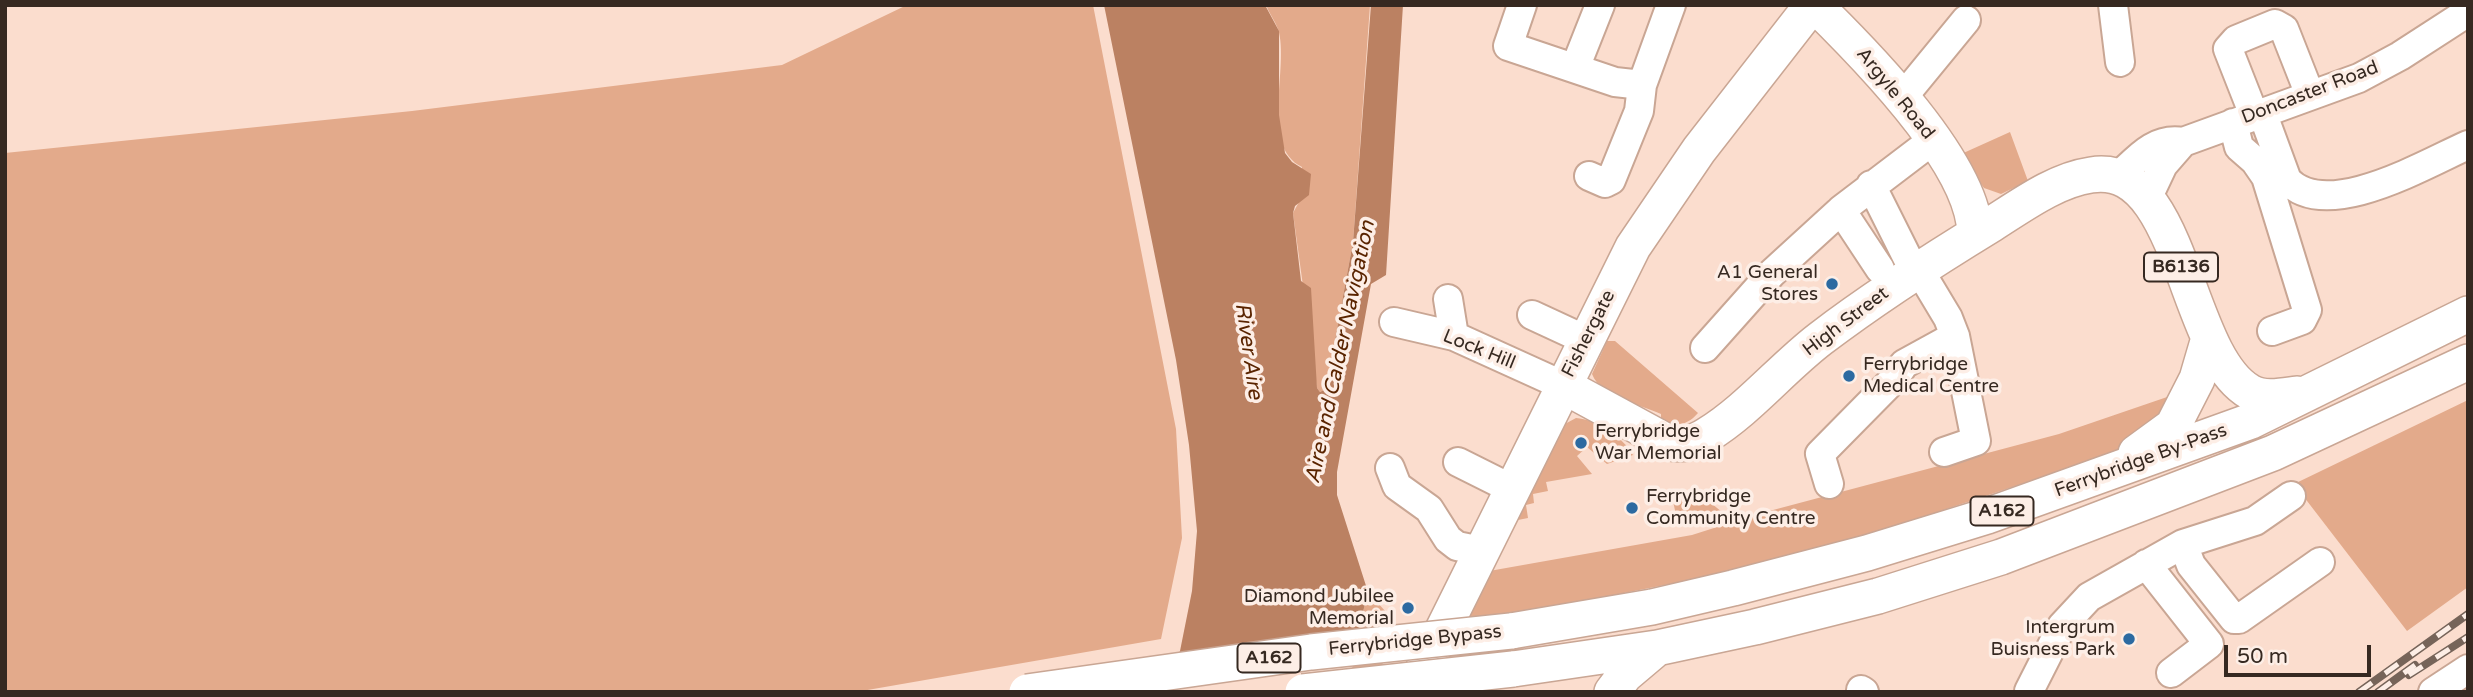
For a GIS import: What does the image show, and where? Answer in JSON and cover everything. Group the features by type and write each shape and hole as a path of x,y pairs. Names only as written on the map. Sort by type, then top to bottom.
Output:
{"main road":[{"name":"Argyle Road","path":"1813,5 1888,79 1933,140 1973,211 1975,234"},
{"name":"Fishergate","path":"1412,692 1562,385 1640,237 1706,140 1813,5"},
{"path":"1975,234 2063,183 2092,174 2120,175"},
{"name":"B6136","path":"2120,175 2136,184 2147,199 2179,263 2209,338"},
{"name":"Argyle Road","path":"1964,191 1987,208 2011,212"},
{"name":"High Street","path":"1562,385 1667,442 1682,446 1706,436 1819,340 1916,270 1975,234"},
{"name":"Ferrybridge By-Pass","path":"1511,631 1652,607 1867,553 2108,474 2251,421 2468,314"},
{"path":"2209,338 2227,371 2252,393 2271,397 2308,393"},
{"path":"2108,474 2173,426 2197,379 2209,338"},
{"name":"Ferrybridge By-Pass","path":"1528,667 1657,648 1878,596 2001,557 2273,453 2468,362"},
{"name":"Ferrybridge Bypass","path":"1027,692 1311,652 1511,631"},
{"path":"1612,692 1625,675 1657,648"},
{"path":"1528,667 1570,692"},
{"name":"Ferrybridge Bypass","path":"1303,692 1528,667"}],"street":[{"path":"1522,5 1508,46 1615,82 1642,85"},
{"path":"1575,68 1600,5"},
{"path":"1589,176 1605,183 1611,180 1639,111 1642,85 1671,5"},
{"path":"2113,5 2120,62"},
{"name":"Doncaster Road","path":"2120,175 2143,153 2159,144 2171,140 2183,142 2358,78 2468,12"},
{"path":"1902,98 1966,20"},
{"path":"2310,95 2284,29 2275,24 2236,40 2228,49 2250,117 2295,189 2323,196 2374,188 2468,145"},
{"path":"2250,117 2239,147 2255,161 2266,177 2307,310 2302,320 2272,331"},
{"path":"1705,348 1771,274 1841,210 1933,140"},
{"path":"2147,199 2163,165 2183,142"},
{"path":"1871,185 1916,270 1948,318 1955,336 1976,441 1944,452"},
{"path":"1841,210 1880,269"},
{"path":"1448,299 1454,336"},
{"path":"1532,315 1586,340"},
{"name":"Lock Hill","path":"1394,322 1454,336 1562,385"},
{"path":"1829,484 1820,454 1894,379 1904,363 1955,336"},
{"path":"1458,462 1511,489"},
{"path":"1390,468 1394,481 1429,509 1448,539 1457,546 1481,551"},
{"path":"2022,691 2074,610 2089,597 2165,554 2255,521 2291,496"},
{"path":"2165,554 2191,565 2234,619 2239,619 2320,562"},
{"path":"2165,554 2210,643 2171,673"},
{"path":"2434,692 2468,669"}],"shaded area":[{"path":"907,5 1093,5 1176,429 1182,538 1161,639 856,692 5,692 5,153 412,111 782,65"},
{"path":"1266,5 1370,5 1353,242 1326,389 1320,392 1317,388 1293,213 1299,202 1302,167 1289,157 1282,142 1278,104 1281,45 1278,29"},
{"path":"2010,132 2028,181 2001,194 1984,188 1959,155"},
{"path":"1607,341 1615,341 1698,413 1685,423 1670,424 1661,419 1661,414 1622,400 1604,389 1592,374"},
{"path":"2170,396 2150,427 2126,449 1797,559 1507,616 1463,621 1478,573 1692,535 1758,514 2059,434"},
{"path":"2468,400 2468,587 2407,631 2294,484"},
{"path":"1576,418 1609,430 1633,455 1607,464 1587,447 1577,456 1592,474 1546,482 1548,491 1533,494 1534,503 1526,505 1528,518 1518,520 1563,425"},
{"path":"1700,494 1728,517 1678,525 1672,496"},
{"path":"1368,592 1395,622 1374,692 1343,692"}],"water":[{"path":"1104,5 1265,5 1279,31 1279,115 1285,153 1292,162 1311,174 1309,195 1295,206 1293,213 1301,281 1311,288 1317,388 1320,392 1326,389 1353,242 1371,5 1403,5 1386,275 1371,284 1337,472 1337,495 1368,592 1343,692 1161,692 1180,651 1192,591 1197,531 1189,445 1176,360"}],"pier":[{"path":"1361,634 1346,692 1158,692 1174,656"}],"railway":[{"path":"2359,692 2468,614"},
{"path":"2409,675 2468,637"},
{"path":"2378,692 2415,665"}],"place":[{"name":"A1 General Stores","path":"1832,284"},
{"name":"Ferrybridge Medical Centre","path":"1849,376"},
{"name":"Ferrybridge War Memorial","path":"1581,443"},
{"name":"Ferrybridge Community Centre","path":"1632,508"},
{"name":"Diamond Jubilee Memorial","path":"1408,608"},
{"name":"Intergrum Buisness Park","path":"2129,639"}],"water label":[{"name":"River Aire","path":"1248,351"},
{"name":"Aire and Calder Navigation","path":"1341,352"}]}
